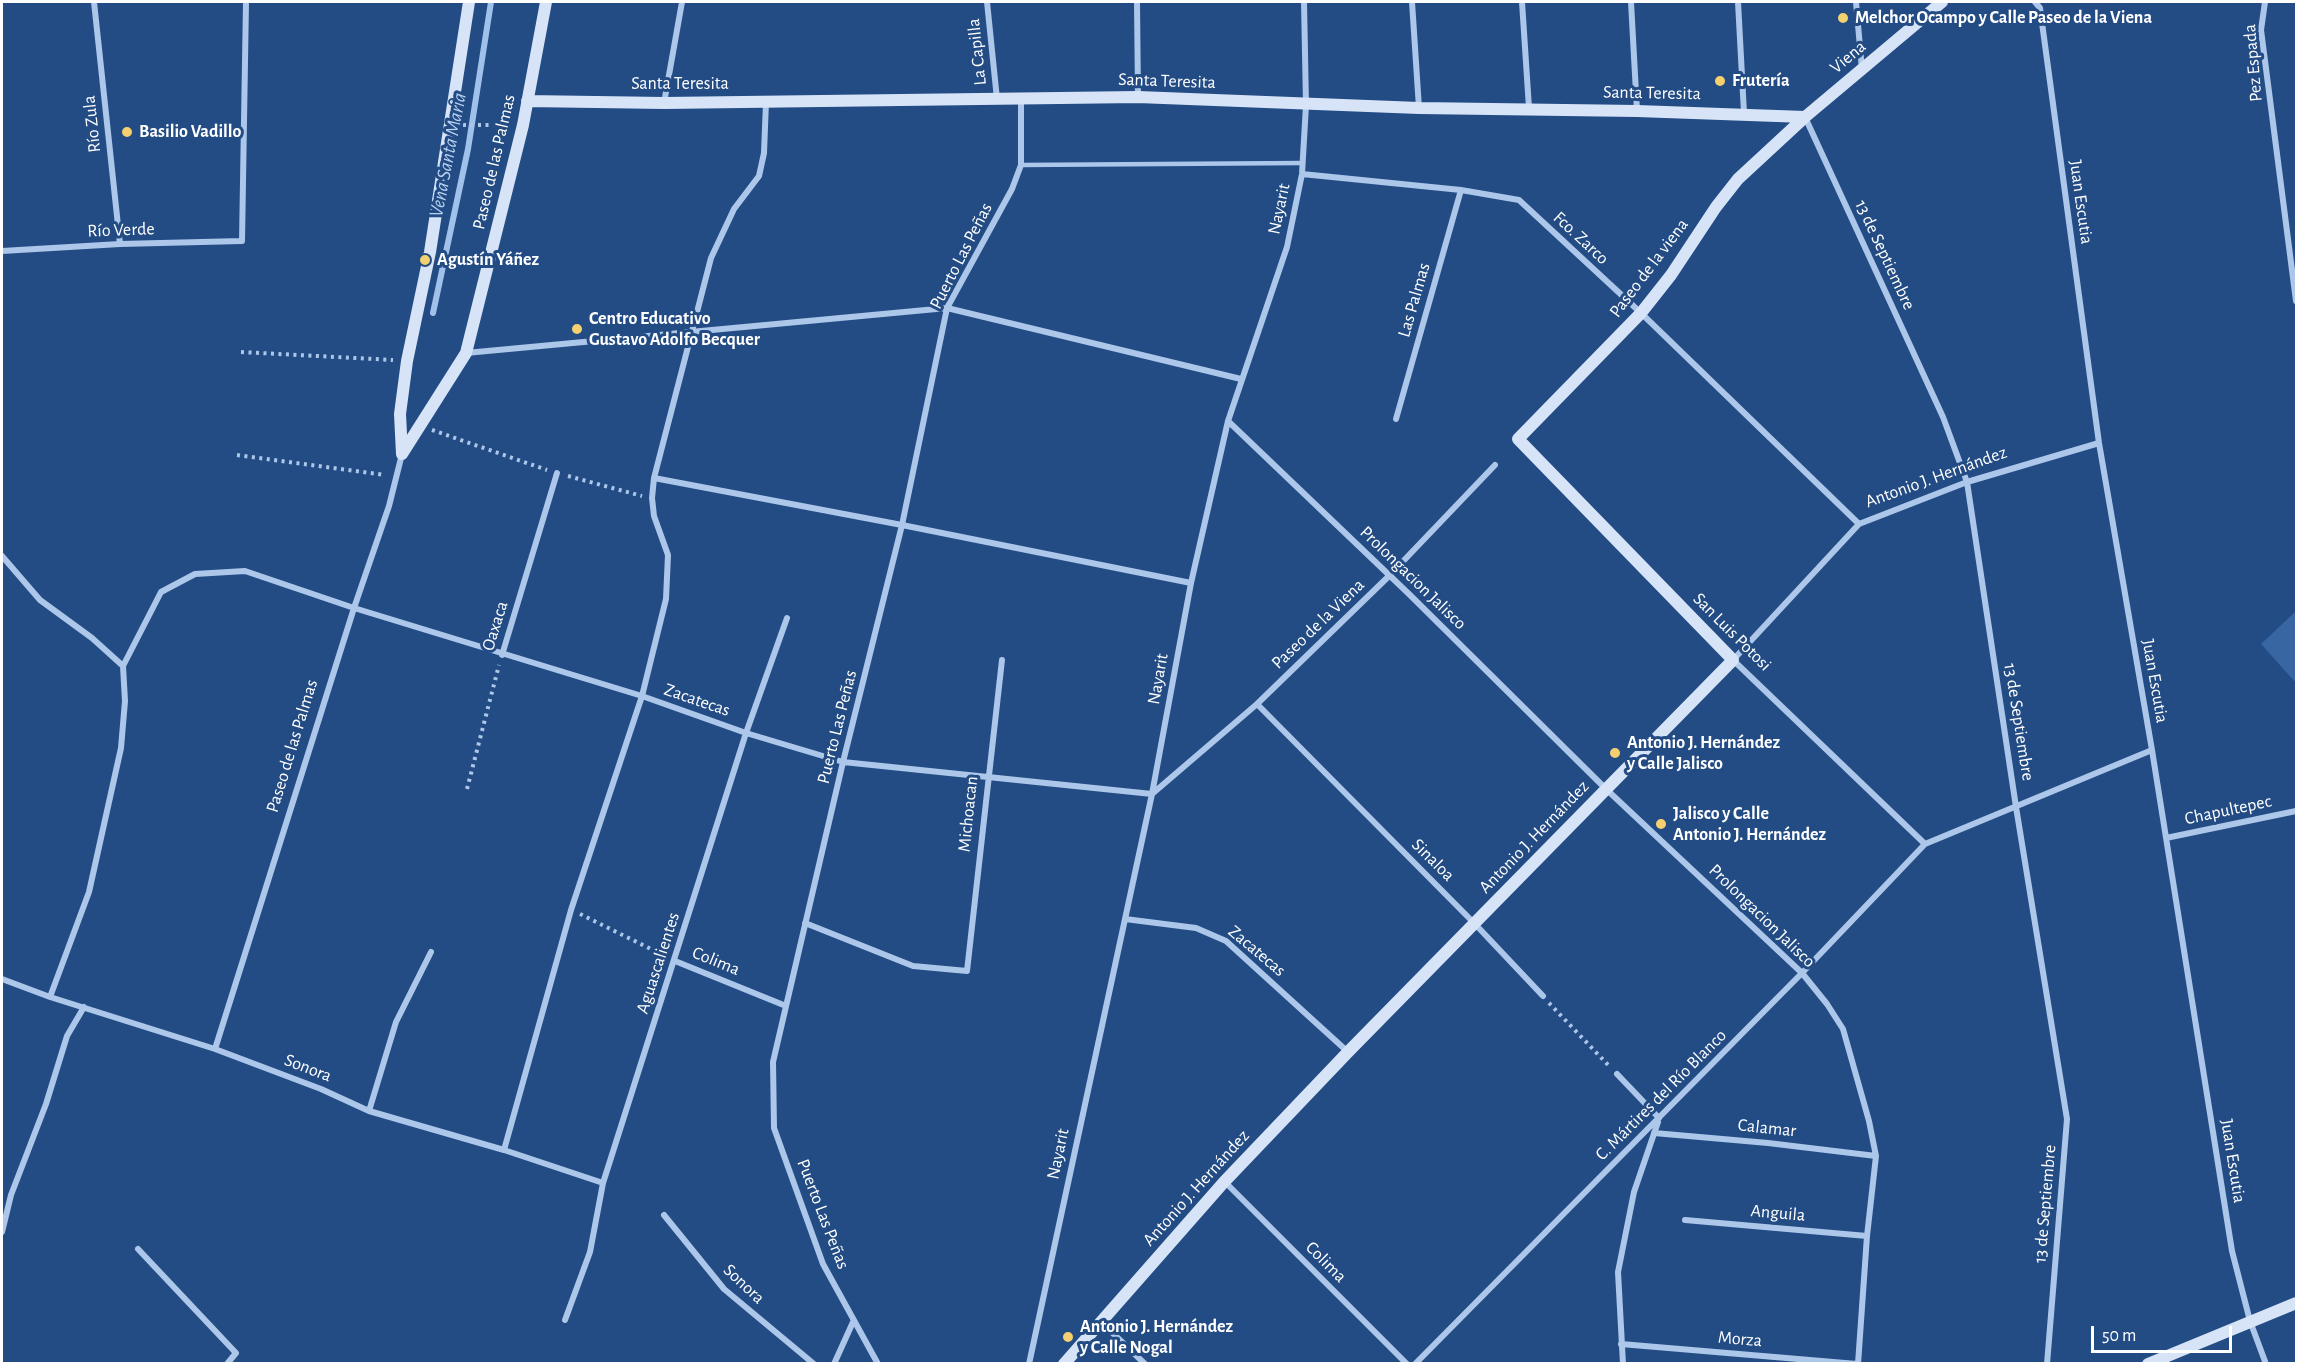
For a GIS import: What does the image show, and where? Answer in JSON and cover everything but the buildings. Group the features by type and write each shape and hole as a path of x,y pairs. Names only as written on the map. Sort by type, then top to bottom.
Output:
{"street":[{"name":"Río Zula","path":"94,2 120,244"},
{"name":"Río Verde","path":"2,251 120,244 242,241 246,2"},
{"name":"Paseo de las Palmas","path":"215,1049 397,477 402,454 400,414 407,361 430,252 469,2"},
{"name":"Paseo de las Palmas","path":"402,454 466,353 523,126 546,2"},
{"path":"664,103 682,2"},
{"name":"La Capilla","path":"987,2 997,99"},
{"path":"1137,2 1138,97"},
{"name":"Nayarit","path":"1029,1364 1152,794 1191,582 1228,421 1287,247 1302,174 1306,105 1304,2"},
{"path":"1412,2 1419,108"},
{"path":"1522,2 1529,108"},
{"path":"1631,2 1637,111"},
{"path":"1738,2 1744,113"},
{"path":"1856,2 1862,70"},
{"name":"Viena","path":"1805,117 1942,2"},
{"name":"Juan Escutia","path":"2035,2 2040,8 2099,443 2152,750 2232,1251 2250,1321 2266,1364"},
{"name":"Pez Espada","path":"2265,2 2262,30 2296,301"},
{"name":"Santa Teresita","path":"527,101 664,103 1138,97 1306,105 1744,113 1805,117"},
{"name":"Puerto Las Peñas","path":"878,1364 853,1322 824,1264 774,1128 773,1062 843,762 902,525 947,308 1012,189 1021,165 1021,98"},
{"path":"504,1150 571,910 642,696 666,599 668,555 654,516 652,498 654,478 711,258 734,209 759,176 764,153 766,102"},
{"name":"Paseo de la viena","path":"1518,439 1641,313 1671,275 1716,207 1738,180 1805,117"},
{"name":"13 de Septiembre","path":"1805,117 1943,417 1967,482 2016,807 2067,1119 2047,1364"},
{"name":"Fco. Zarco","path":"1302,174 1461,190 1518,200 1641,313 1859,524"},
{"name":"Las Palmas","path":"1396,419 1461,190"},
{"path":"466,353 947,308 1241,379"},
{"name":"Prolongacion Jalisco","path":"1228,421 1606,789 1802,973 1827,1005 1843,1029 1876,1156 1857,1364"},
{"name":"San Luis Potosi","path":"1518,439 1733,660 1925,844"},
{"name":"Antonio J. Hernández","path":"1064,1364 1224,1182 1348,1052 1733,660 1859,524 1967,482 2099,443"},
{"name":"Paseo de la Viena","path":"1152,794 1257,704 1389,576 1495,465"},
{"name":"Oaxaca","path":"501,655 557,473"},
{"path":"654,478 1191,582"},
{"path":"2,556 40,600 92,638 123,666 125,700 121,748 92,881 50,997"},
{"name":"Zacatecas","path":"123,666 161,592 195,574 245,571 501,655 642,696 746,733 843,762 1152,794"},
{"name":"Aguascalientes","path":"565,1320 590,1252 603,1183 746,733 787,618"},
{"name":"Michoacan","path":"805,923 913,966 967,971 987,777 1002,660"},
{"name":"Sinaloa","path":"1257,704 1475,924 1543,996"},
{"path":"1925,844 2152,750"},
{"name":"Chapultepec","path":"2166,838 2296,811"},
{"name":"C. Mártires del Río Blanco","path":"1415,1364 1802,973 1925,844"},
{"name":"Zacatecas","path":"1125,919 1196,928 1226,940 1348,1052"},
{"path":"369,1111 396,1022 431,952"},
{"name":"Colima","path":"675,961 786,1006"},
{"name":"Sonora","path":"2,979 50,997 215,1049 321,1089 369,1111 504,1150 603,1183"},
{"path":"2,1232 11,1195 46,1104 67,1036 84,1007"},
{"path":"1617,1074 1659,1118 1634,1192 1618,1272 1623,1364"},
{"name":"Calamar","path":"1654,1133 1768,1143 1876,1156"},
{"name":"Colima","path":"1224,1182 1407,1364"},
{"name":"Sonora","path":"664,1215 724,1289 814,1364"},
{"name":"Anguila","path":"1685,1220 1867,1236"},
{"path":"138,1249 236,1353 227,1364"},
{"path":"2148,1364 2296,1303"},
{"path":"1100,1321 1145,1364"},
{"path":"834,1364 853,1322"},
{"name":"Morza","path":"1621,1344 1857,1364"}],"lane":[{"path":"1021,165 1303,163"}],"path":[{"path":"465,125 495,125"},
{"path":"241,352 407,361"},
{"path":"420,427 557,473 652,498"},
{"path":"237,454 397,477"},
{"name":"Oaxaca","path":"467,789 501,655"},
{"name":"Colima","path":"571,910 675,961"},
{"path":"1543,996 1617,1074"}],"shaded area":[{"path":"2296,611 2296,683 2261,644"}],"waterway":[{"name":"Vena Santa Maria","path":"433,313 468,149 491,2"}],"place":[{"name":"Melchor Ocampo y Calle Paseo de la Viena","path":"1843,18"},
{"name":"Frutería","path":"1720,81"},
{"name":"Basilio Vadillo","path":"127,132"},
{"name":"Agustín Yáñez","path":"425,260"},
{"name":"Centro Educativo Gustavo Adolfo Becquer","path":"577,329"},
{"name":"Antonio J. Hernández y Calle Jalisco","path":"1615,753"},
{"name":"Jalisco y Calle Antonio J. Hernández","path":"1661,824"},
{"name":"Antonio J. Hernández y Calle Nogal","path":"1068,1337"}]}
